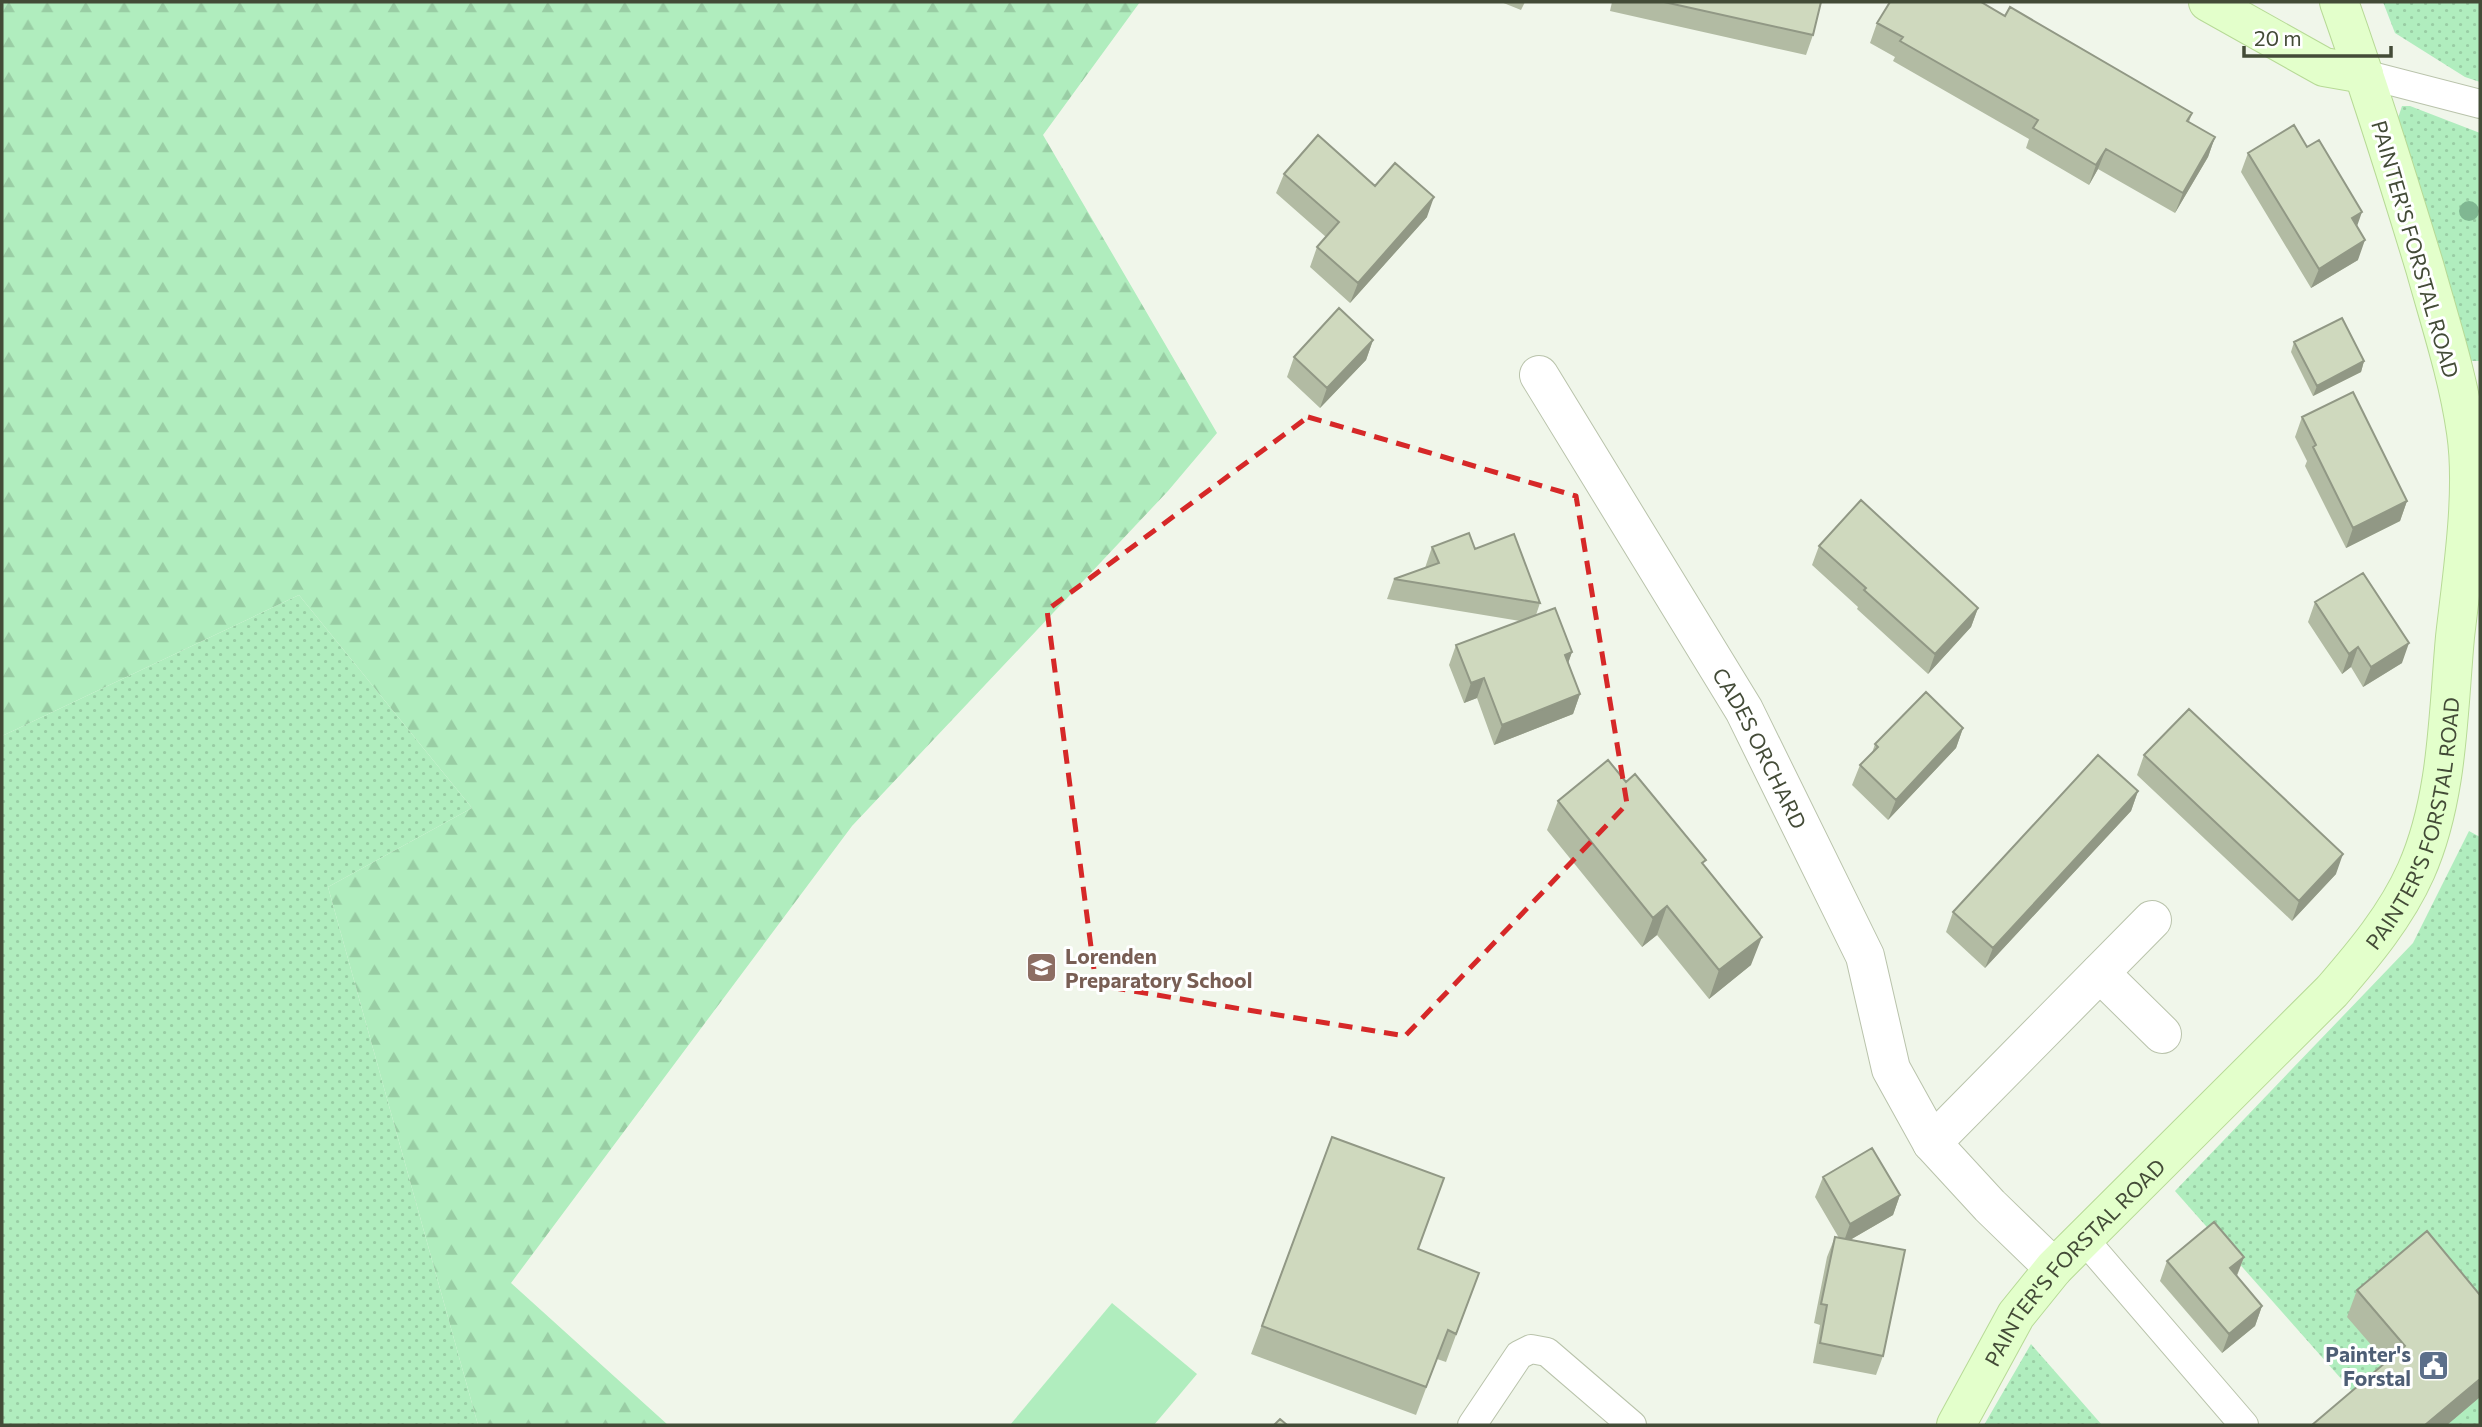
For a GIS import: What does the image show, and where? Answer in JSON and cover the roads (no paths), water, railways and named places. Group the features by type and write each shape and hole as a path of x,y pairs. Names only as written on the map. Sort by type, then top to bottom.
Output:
{"street":[{"path":"2208,2 2324,67 2364,74"},
{"name":"PAINTER'S FORSTAL ROAD","path":"1956,1425 2017,1315 2054,1268 2332,991 2382,930 2416,871 2435,811 2443,760 2473,423 2339,2"},
{"name":"CADES ORCHARD","path":"1539,375 1744,710 1865,956 1891,1069 1932,1143 1990,1206 2054,1268"},
{"path":"1932,1143 2152,920"},
{"path":"2100,973 2162,1034"}],"lane":[{"path":"2364,74 2480,104"},
{"path":"2083,1238 2244,1425"},
{"path":"1472,1425 1519,1355 1531,1349 1547,1352 1632,1425"}],"place":[{"name":"Lorenden Preparatory School","path":"1042,967"},
{"name":"Painter's Forstal","path":"2434,1365"}]}
